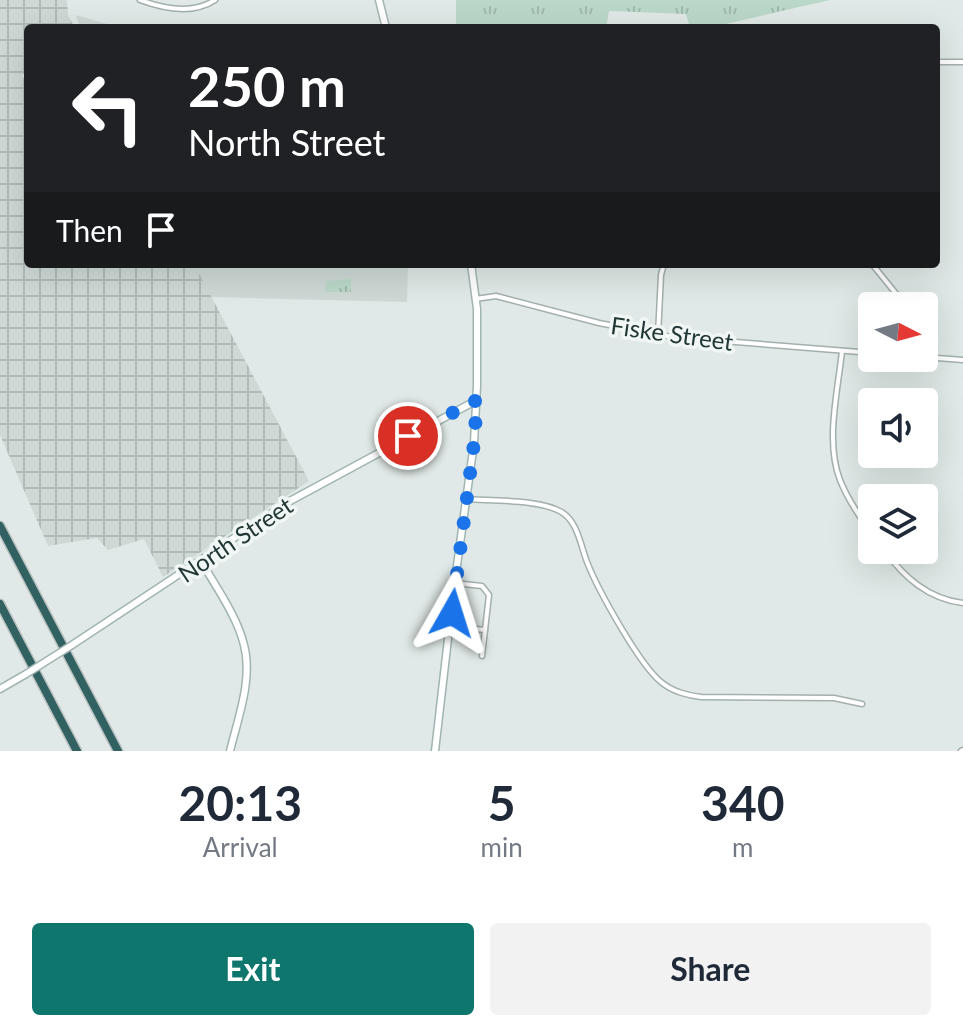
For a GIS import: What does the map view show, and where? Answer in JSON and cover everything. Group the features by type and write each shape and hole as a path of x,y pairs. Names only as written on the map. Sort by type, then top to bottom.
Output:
{"highway":[{"path":"0,526 118,751"},
{"path":"0,604 77,751"}],"main road":[{"path":"379,0 385,24"},
{"path":"435,751 477,400 471,268"},
{"name":"North Street","path":"0,689 290,501 477,400"},
{"path":"201,561 235,622 245,651 244,688 230,751"}],"street":[{"path":"140,0 183,10 201,8 215,0"},
{"path":"940,62 963,62"},
{"path":"658,335 663,268"},
{"path":"875,268 895,292"},
{"name":"Fiske Street","path":"475,299 496,296 658,335 858,352"},
{"path":"842,351 835,415 835,456 841,483 858,511"},
{"path":"938,357 963,360"},
{"path":"466,499 549,507 563,513 575,528 594,579 617,619 645,664 668,687 692,696 834,698 862,704"},
{"path":"895,564 920,587 944,599 963,603"},
{"path":"454,583 482,586 489,595 482,656"},
{"path":"450,626 485,630"}],"shaded area":[{"path":"0,0 67,0 68,15 73,24 24,24 24,268 196,268 309,481 163,577 144,539 108,550 97,538 48,546 0,435"},
{"path":"76,15 108,24 79,24"},
{"path":"194,268 408,268 407,302 209,297"}],"green space":[{"path":"456,0 830,0 725,24 689,24 686,14 609,11 607,24 456,24"},
{"path":"351,279 351,292 325,292 326,281"}],"route":[{"path":"408,436 477,400 452,613"}]}
